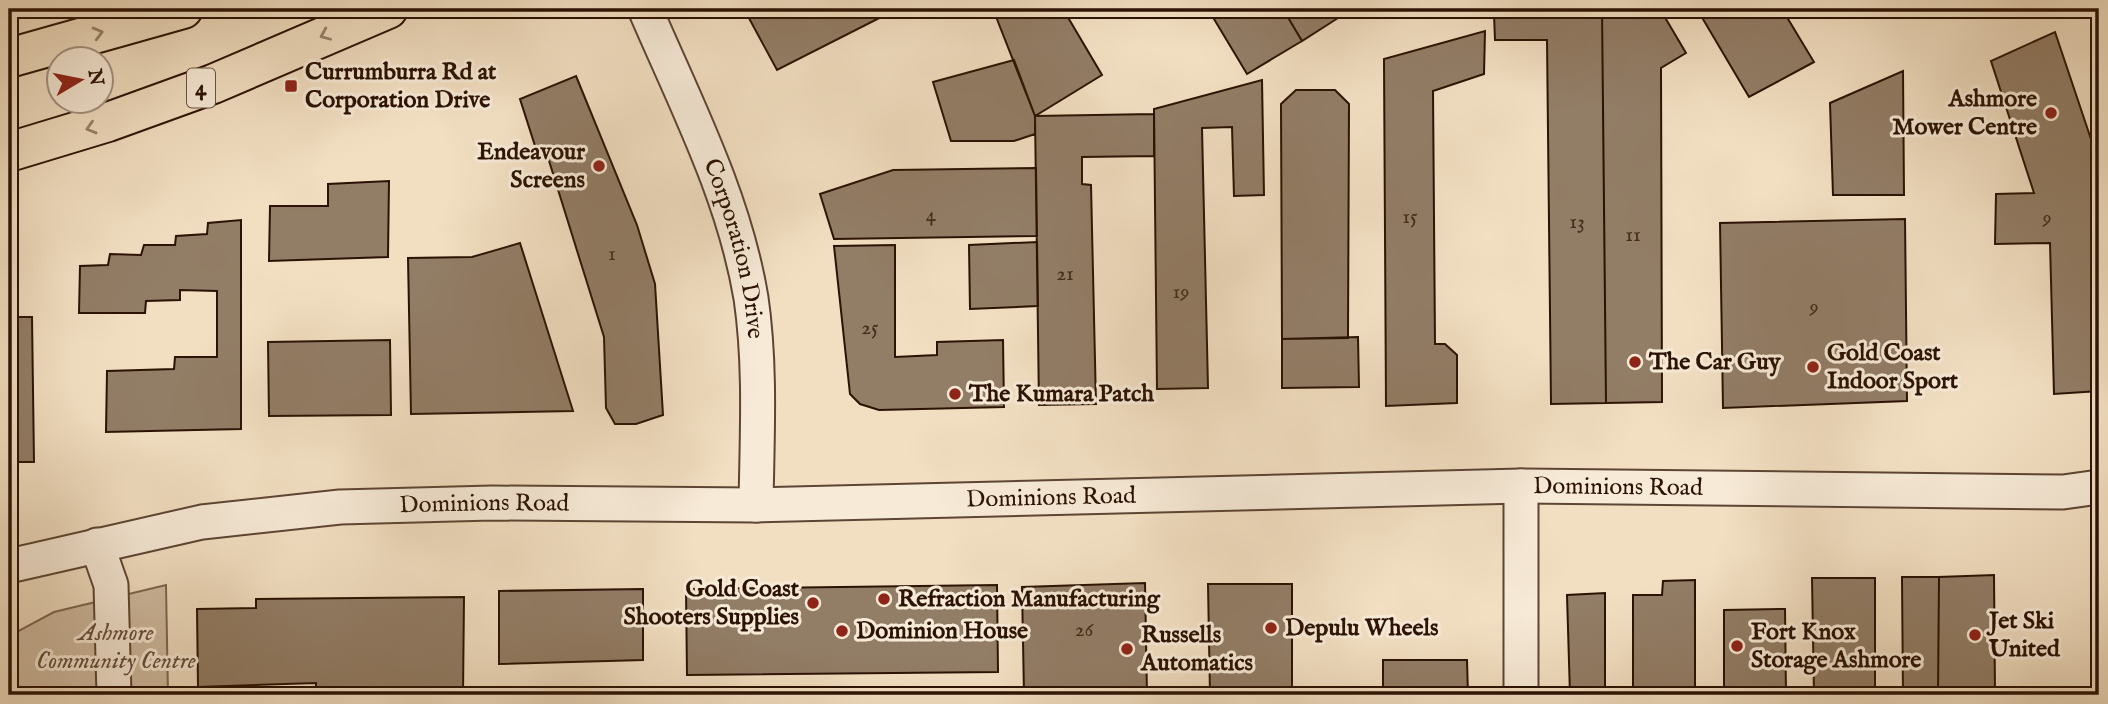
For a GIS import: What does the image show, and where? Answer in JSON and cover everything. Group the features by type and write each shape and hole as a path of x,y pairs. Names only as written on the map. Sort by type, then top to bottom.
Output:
{"main road":[{"path":"9,58 183,9"},
{"name":"4","path":"9,152 107,122 213,84 388,9"}],"street":[{"name":"Corporation Drive","path":"645,9 732,216 742,255 751,300 758,399 756,505"},
{"name":"Dominions Road","path":"9,566 202,522 340,507 492,503 756,505 1521,486 2063,492 2099,487"},
{"path":"1521,486 1521,695"},
{"path":"97,545 111,585 114,695"}],"green space":[{"name":"Ashmore Community Centre","path":"166,585 168,695 9,695 9,636 54,612"}],"building":[{"path":"744,9 897,9 777,70"},
{"path":"993,9 1063,9 1102,75 1035,116"},
{"path":"1208,9 1283,9 1302,41 1247,74"},
{"path":"1283,9 1333,9 1338,18 1302,41"},
{"path":"1512,9 1602,9 1606,403 1551,404 1547,40 1495,40 1494,14"},
{"path":"1602,9 1660,9 1686,53 1661,68 1662,402 1606,403"},
{"path":"1697,9 1782,9 1814,62 1749,97"},
{"path":"1485,31 1484,74 1433,91 1435,344 1445,344 1457,355 1457,403 1386,406 1384,59"},
{"path":"2055,32 2099,163 2099,391 2054,394 2050,243 1995,244 1996,194 2034,193 1991,61"},
{"path":"1014,60 1035,116 1035,134 1014,141 951,141 933,82"},
{"path":"1903,71 1904,195 1833,195 1830,103"},
{"path":"576,76 637,225 655,284 663,415 636,424 615,424 606,408 604,337 545,148 537,152 520,99"},
{"path":"1262,80 1264,195 1234,196 1232,127 1202,128 1208,388 1157,389 1154,109"},
{"path":"1296,90 1335,90 1349,104 1348,338 1282,339 1281,104"},
{"path":"1154,114 1154,156 1082,157 1082,184 1091,185 1096,404 1039,405 1035,116"},
{"path":"1036,168 1037,236 834,239 820,194 893,170"},
{"path":"389,181 388,257 269,261 270,206 328,206 328,184"},
{"path":"1905,219 1907,401 1723,408 1720,223"},
{"path":"241,220 241,429 106,432 107,371 174,369 175,357 217,357 217,291 180,290 180,300 146,301 145,313 79,313 80,266 108,265 110,254 141,255 144,245 175,245 176,236 207,234 208,223"},
{"path":"1037,242 1038,306 970,309 969,245"},
{"path":"520,243 573,411 411,414 408,258 472,257"},
{"path":"895,245 895,357 937,355 937,342 1003,340 1004,407 879,410 860,404 850,394 834,246"},
{"path":"9,317 32,317 34,462 9,462"},
{"path":"1358,337 1359,387 1282,388 1282,339"},
{"path":"390,340 391,415 269,416 268,342"},
{"path":"1994,575 1995,695 1938,695 1939,577"},
{"path":"1902,577 1939,577 1938,695 1903,695"},
{"path":"1812,578 1875,578 1875,695 1814,695"},
{"path":"1695,580 1695,695 1633,695 1633,595 1662,595 1663,581"},
{"path":"1145,583 1147,695 1024,695 1022,587"},
{"path":"1208,584 1292,584 1292,695 1210,695"},
{"name":"Dominion House","path":"997,585 998,672 687,675 686,589"},
{"path":"643,589 643,660 499,664 499,591"},
{"path":"1605,593 1605,695 1570,695 1567,595"},
{"path":"464,597 463,695 422,695 422,691 316,695 316,683 198,687 197,609 256,608 256,599"},
{"path":"1785,609 1786,695 1724,695 1724,610"},
{"path":"1383,660 1467,660 1468,695 1383,695"}],"place":[{"name":"Currumburra Rd at Corporation Drive","path":"291,86"},
{"name":"Ashmore Mower Centre","path":"2051,113"},
{"name":"Endeavour Screens","path":"599,166"},
{"name":"The Car Guy","path":"1635,362"},
{"name":"Gold Coast Indoor Sport","path":"1813,367"},
{"name":"The Kumara Patch","path":"955,394"},
{"name":"Refraction Manufacturing","path":"884,599"},
{"name":"Gold Coast Shooters Supplies","path":"813,603"},
{"name":"Depulu Wheels","path":"1271,628"},
{"name":"Dominion House","path":"842,631"},
{"name":"Jet Ski United","path":"1975,635"},
{"name":"Fort Knox Storage Ashmore","path":"1737,646"},
{"name":"Russells Automatics","path":"1127,649"}]}
